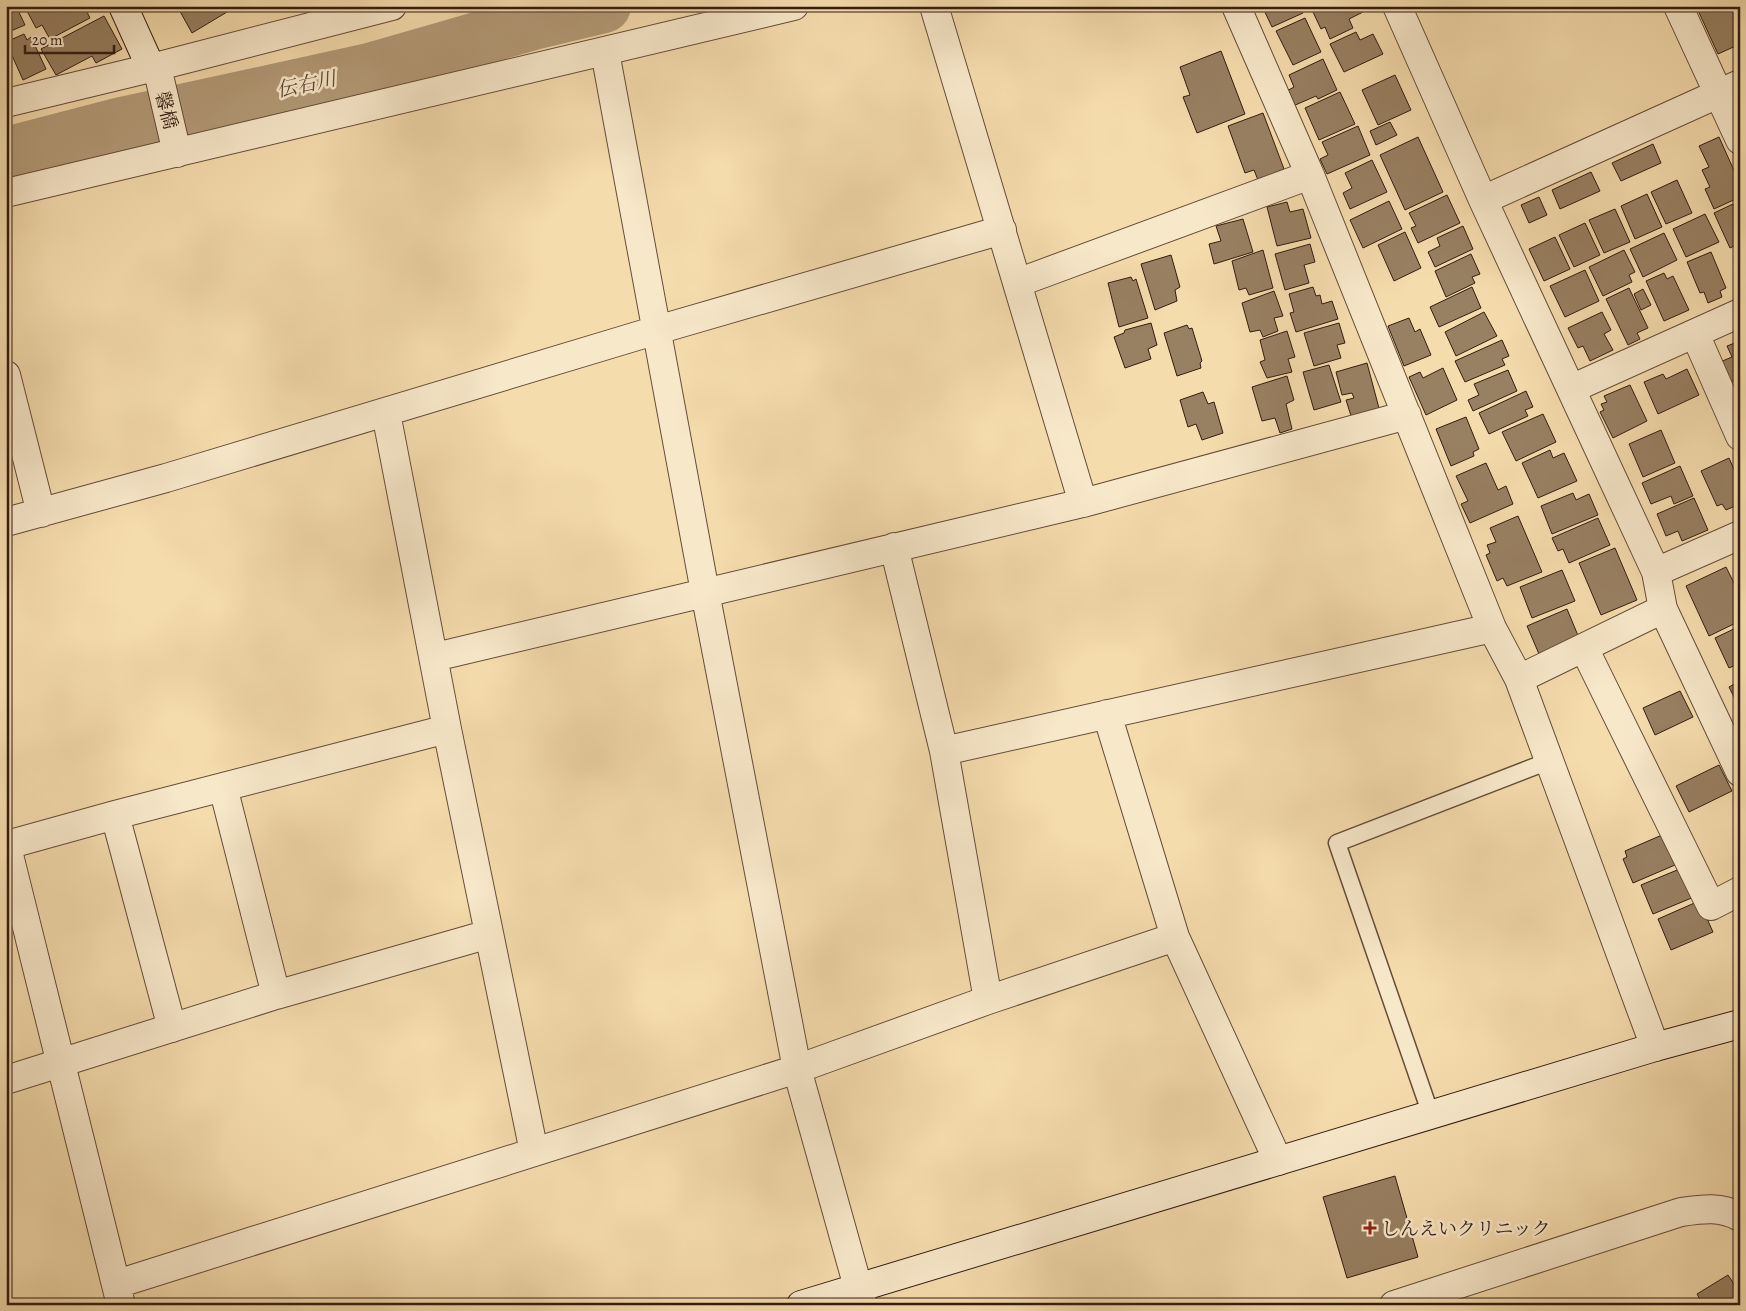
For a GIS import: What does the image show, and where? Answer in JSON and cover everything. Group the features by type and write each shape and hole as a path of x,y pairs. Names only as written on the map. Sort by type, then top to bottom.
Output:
{"street":[{"name":"馨橋","path":"123,6 154,68 177,153"},
{"path":"6,103 154,68 392,6"},
{"path":"6,193 794,6"},
{"path":"934,6 1083,503"},
{"path":"1236,6 1310,175 1492,628 1519,679 1655,1047"},
{"path":"1397,6 1483,200 1656,572 1663,609 1740,772"},
{"path":"1678,6 1729,89 1740,140"},
{"path":"605,52 797,1069 861,1296"},
{"path":"1483,200 1729,89"},
{"path":"1017,283 1310,175"},
{"path":"6,522 175,476 656,330 1002,230"},
{"path":"1571,389 1740,313"},
{"path":"1695,334 1740,436"},
{"path":"6,375 42,513"},
{"path":"386,413 447,729 534,1152"},
{"path":"434,657 1083,503 1407,415"},
{"path":"1656,572 1740,536"},
{"path":"894,547 944,751 988,1000"},
{"path":"1519,679 1663,609"},
{"path":"944,751 1492,628"},
{"path":"1584,648 1711,906 1740,891"},
{"path":"1107,714 1175,937 1278,1161"},
{"path":"447,729 7,844 119,1294 534,1152 797,1069 988,1000 1175,937"},
{"path":"223,787 276,995"},
{"path":"115,815 172,1028"},
{"path":"6,1080 276,995 489,934"},
{"path":"800,1305 861,1296 1278,1161 1655,1047 1740,1024"},
{"path":"1394,1305 1681,1212 1710,1208 1732,1213 1740,1218"}],"lane":[{"path":"1431,1115 1337,843 1549,761"}],"building":[{"path":"6,6 16,6 25,25 6,33"},
{"path":"35,6 84,6 90,18 50,39 42,25 36,28 27,11"},
{"path":"177,6 237,6 192,33"},
{"path":"1262,6 1300,6 1303,13 1272,27"},
{"path":"1326,6 1363,6 1365,11 1349,19 1353,28 1330,39 1325,27 1321,29 1313,12"},
{"path":"1696,6 1740,6 1740,44 1718,54"},
{"path":"104,16 122,49 96,63 92,56 56,75 41,49"},
{"path":"1305,18 1321,52 1293,65 1276,31"},
{"path":"1356,32 1360,40 1373,34 1383,54 1344,72 1330,44"},
{"path":"24,34 27,40 31,37 46,69 23,80 6,42"},
{"path":"1221,51 1245,114 1197,133 1183,97 1190,95 1180,67"},
{"path":"1323,59 1337,90 1318,99 1316,96 1293,106 1287,91 1294,87 1289,75"},
{"path":"1395,75 1411,110 1378,125 1362,90"},
{"path":"1340,92 1355,124 1319,140 1305,108"},
{"path":"1263,113 1284,169 1258,180 1254,170 1245,173 1228,126"},
{"path":"1390,122 1397,135 1376,145 1370,131"},
{"path":"1358,126 1370,155 1327,174 1320,159 1328,155 1322,142"},
{"path":"1418,137 1443,192 1405,210 1380,155"},
{"path":"1719,137 1740,184 1740,197 1714,209 1705,189 1710,187 1702,170 1709,167 1699,146"},
{"path":"1653,144 1661,163 1621,181 1612,163"},
{"path":"1372,160 1387,192 1350,209 1343,193 1352,188 1345,173"},
{"path":"1591,172 1600,191 1560,209 1552,190"},
{"path":"1677,180 1692,213 1666,224 1651,192"},
{"path":"1647,194 1662,227 1635,239 1621,206"},
{"path":"1447,195 1460,223 1418,243 1411,228 1416,226 1409,213"},
{"path":"1539,197 1547,215 1529,223 1521,205"},
{"path":"1389,201 1402,229 1363,248 1350,220"},
{"path":"1287,202 1290,212 1303,209 1311,238 1277,246 1267,207"},
{"path":"1733,204 1736,211 1740,210 1740,243 1730,248 1714,213"},
{"path":"1615,209 1630,242 1604,253 1589,220"},
{"path":"1705,214 1719,242 1686,257 1673,229"},
{"path":"1243,219 1253,252 1214,264 1209,244 1221,241 1216,226"},
{"path":"1585,223 1600,255 1574,267 1559,235"},
{"path":"1463,226 1473,249 1435,267 1428,252 1440,246 1437,238"},
{"path":"1405,232 1421,268 1394,281 1378,245"},
{"path":"1664,233 1677,260 1643,277 1630,249"},
{"path":"1555,237 1570,269 1544,281 1529,249"},
{"path":"1310,244 1315,262 1304,265 1309,283 1285,290 1275,254"},
{"path":"1263,250 1273,288 1249,295 1246,288 1239,290 1232,261"},
{"path":"1624,250 1635,272 1629,275 1632,282 1603,296 1589,267"},
{"path":"1711,252 1726,288 1720,291 1722,297 1708,303 1704,292 1700,293 1687,262"},
{"path":"1740,253 1740,268 1734,256"},
{"path":"1471,254 1480,274 1472,277 1475,283 1446,297 1435,271"},
{"path":"1171,255 1180,287 1175,290 1177,301 1155,310 1141,264"},
{"path":"1585,270 1599,301 1565,317 1550,286"},
{"path":"1664,273 1667,279 1673,276 1689,310 1664,321 1646,281"},
{"path":"1131,277 1133,281 1136,279 1148,318 1119,327 1108,283"},
{"path":"1313,287 1316,296 1320,295 1322,304 1332,301 1338,319 1296,332 1290,313 1294,312 1289,294"},
{"path":"1472,287 1481,308 1439,327 1430,307"},
{"path":"1629,288 1648,328 1637,333 1640,339 1628,345 1606,299"},
{"path":"1643,289 1651,305 1641,310 1634,294"},
{"path":"1274,291 1283,316 1274,318 1278,331 1263,337 1260,330 1250,332 1242,303"},
{"path":"1484,312 1497,336 1456,356 1445,332"},
{"path":"1602,312 1611,330 1604,334 1613,350 1590,361 1583,346 1578,348 1568,328"},
{"path":"1409,318 1415,332 1420,329 1431,355 1404,366 1388,326"},
{"path":"1151,323 1157,345 1148,349 1151,359 1125,368 1114,337 1124,333 1125,330"},
{"path":"1339,323 1345,343 1337,345 1341,358 1314,366 1304,333"},
{"path":"1187,325 1189,329 1192,328 1202,361 1200,363 1201,368 1177,376 1164,333"},
{"path":"1287,331 1295,357 1288,359 1292,372 1267,378 1260,362 1265,360 1260,340"},
{"path":"1502,340 1509,356 1502,359 1505,365 1465,382 1455,361"},
{"path":"1740,341 1740,378 1729,383 1720,362 1732,357 1727,346"},
{"path":"1367,363 1380,412 1352,419 1346,400 1354,398 1352,393 1342,395 1336,372"},
{"path":"1329,365 1341,402 1314,410 1303,372"},
{"path":"1443,368 1457,400 1426,415 1409,377 1420,372 1423,378"},
{"path":"1687,369 1699,395 1658,414 1644,382 1663,374 1666,379"},
{"path":"1508,370 1517,391 1473,411 1468,400 1479,395 1474,384"},
{"path":"1287,376 1294,400 1286,404 1292,429 1280,433 1275,418 1262,421 1252,387"},
{"path":"1630,385 1647,421 1613,438 1600,412 1604,410 1601,404 1607,402 1604,396"},
{"path":"1526,391 1533,407 1525,410 1528,416 1489,434 1479,413"},
{"path":"1203,392 1208,404 1214,402 1223,433 1202,440 1196,424 1188,427 1180,400"},
{"path":"1543,414 1556,442 1516,461 1502,432"},
{"path":"1466,417 1479,449 1473,452 1474,456 1451,466 1436,429"},
{"path":"1661,430 1675,463 1643,477 1629,444"},
{"path":"1550,450 1553,458 1564,453 1577,481 1538,498 1522,463"},
{"path":"1729,458 1740,483 1740,504 1726,510 1722,504 1717,506 1701,471"},
{"path":"1486,463 1498,490 1506,486 1513,504 1470,523 1461,504 1468,501 1456,476"},
{"path":"1680,466 1693,496 1674,504 1671,496 1651,504 1642,483"},
{"path":"1573,493 1576,500 1589,494 1598,515 1552,534 1541,506"},
{"path":"1694,498 1708,530 1682,541 1678,531 1666,536 1657,514"},
{"path":"1518,516 1542,572 1507,586 1503,578 1497,581 1486,555 1490,553 1487,545 1496,542 1490,528"},
{"path":"1598,518 1610,545 1569,563 1563,549 1558,551 1552,538"},
{"path":"1615,548 1637,600 1601,615 1579,563"},
{"path":"1726,567 1740,595 1740,621 1709,636 1686,586"},
{"path":"1562,570 1575,601 1532,618 1520,587"},
{"path":"1567,609 1579,638 1539,654 1527,626"},
{"path":"1740,626 1740,663 1729,668 1715,638"},
{"path":"1740,681 1740,709 1729,687"},
{"path":"1680,691 1693,717 1655,735 1643,708"},
{"path":"1719,765 1732,791 1689,812 1676,786"},
{"path":"1662,835 1675,865 1633,883 1623,859 1627,857 1625,851"},
{"path":"1682,868 1694,897 1653,914 1641,885"},
{"path":"1699,901 1713,932 1671,950 1658,919"},
{"path":"1395,1176 1418,1257 1347,1278 1323,1197"},
{"path":"1728,1275 1740,1293 1740,1305 1703,1305 1697,1294"}],"waterway":[{"name":"伝右川","path":"6,154 118,125 370,70 533,23 604,6"}],"place":[{"name":"しんえいクリニック","path":"1370,1228"}]}
